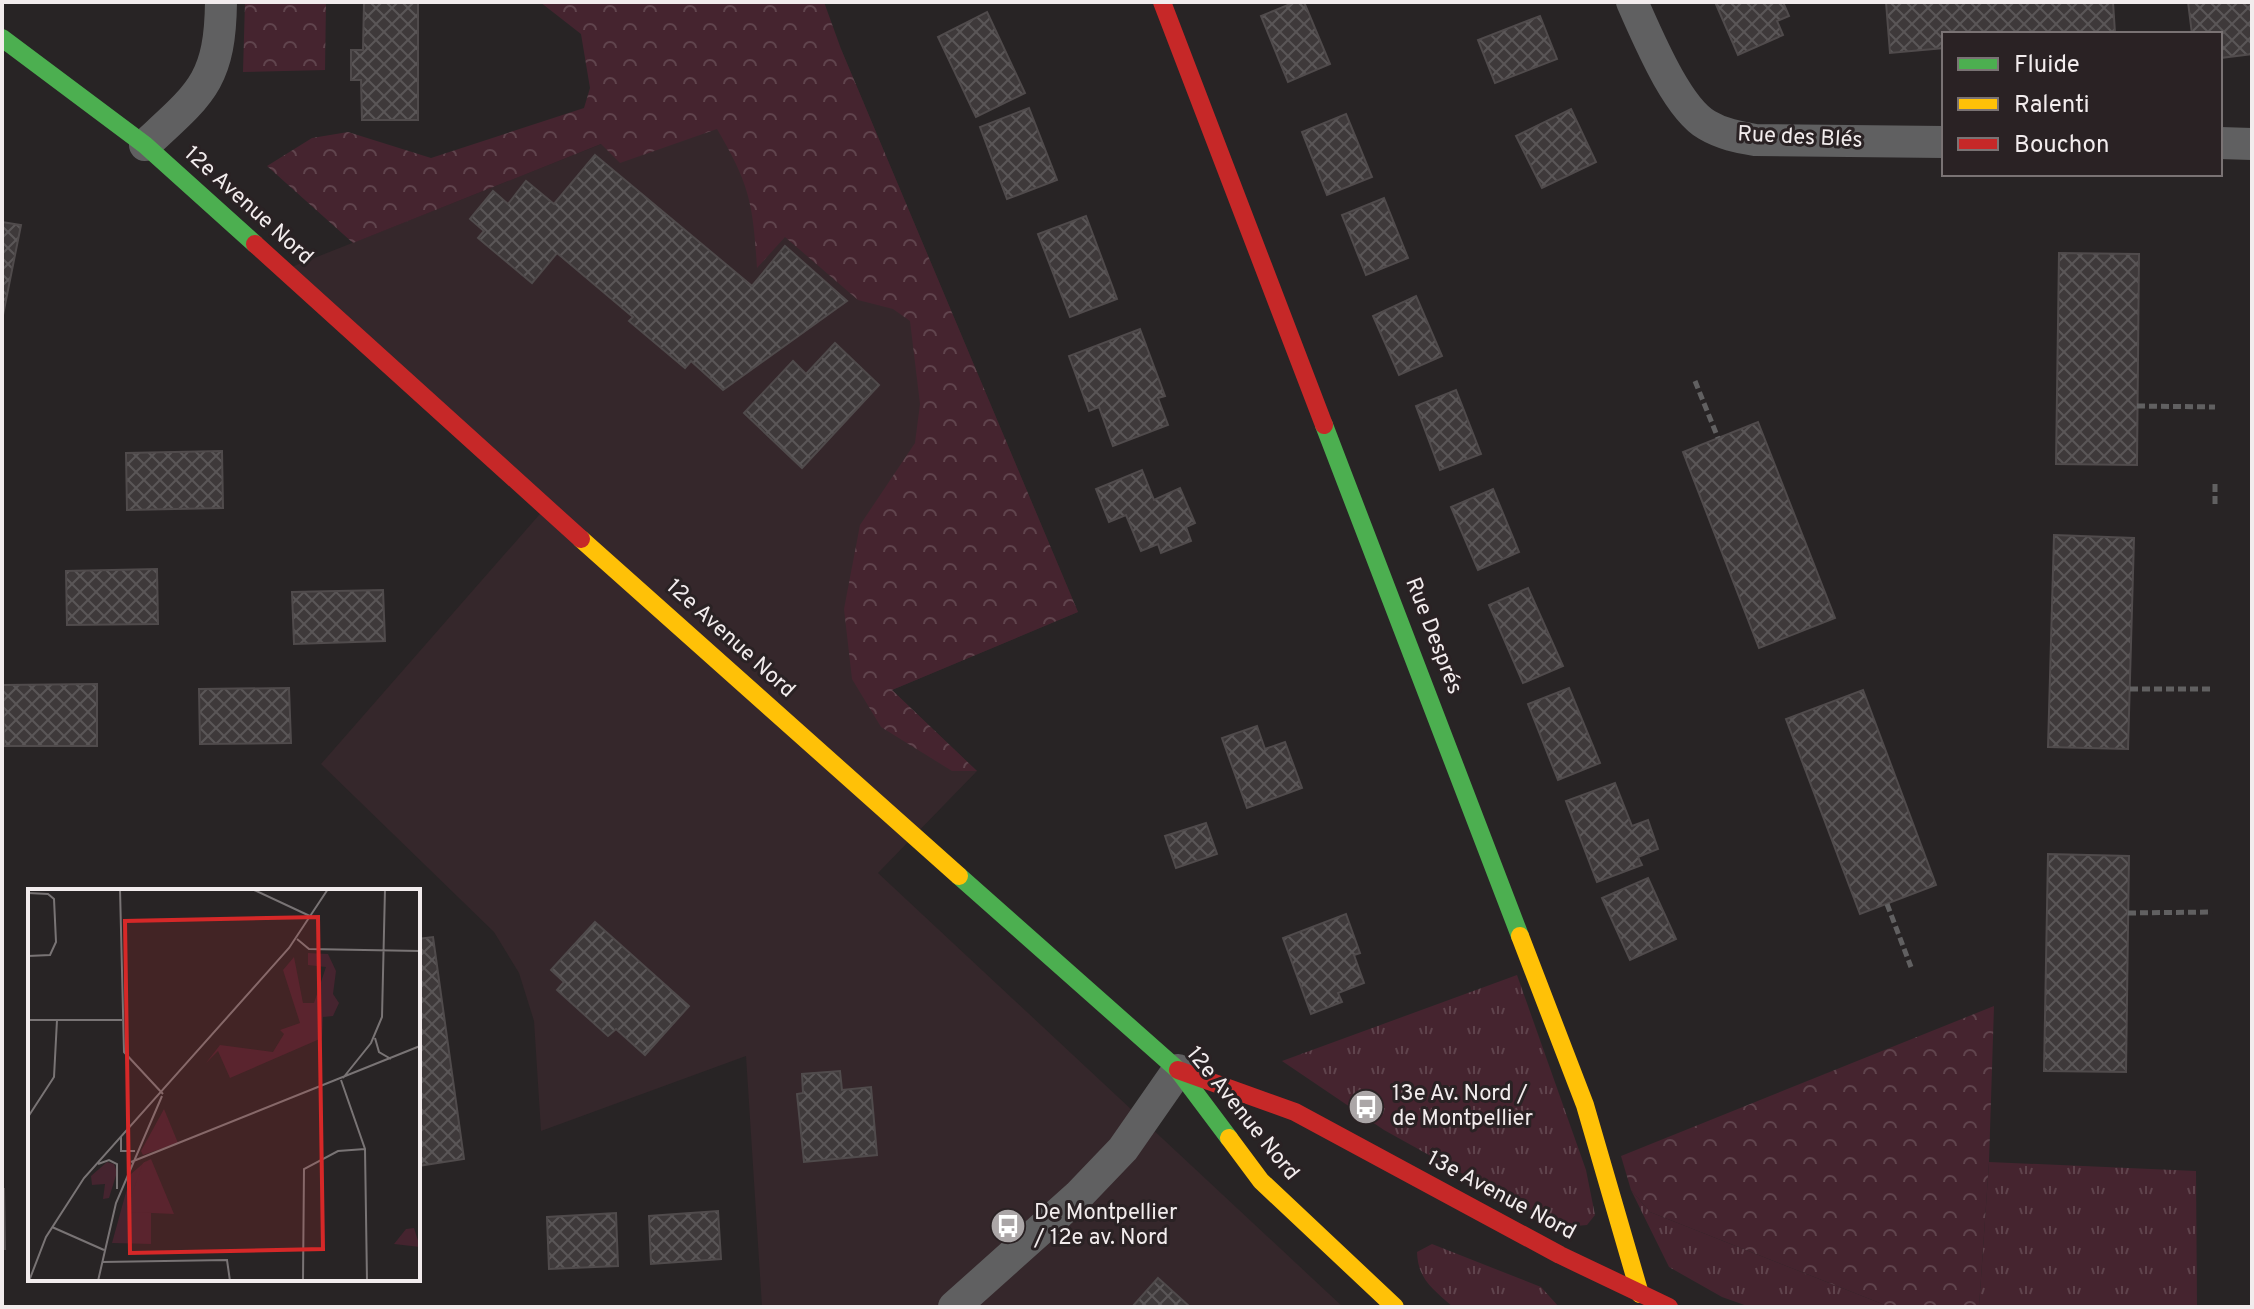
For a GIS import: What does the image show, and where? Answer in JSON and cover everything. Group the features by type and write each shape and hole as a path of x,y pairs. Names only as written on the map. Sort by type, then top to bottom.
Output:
{"main road":[{"name":"Rue Després","path":"1162,2 1574,1076 1603,1163 1640,1294"},
{"name":"12e Avenue Nord","path":"2,38 145,145 392,371 1178,1070 1261,1181 1395,1307"},
{"name":"13e Avenue Nord","path":"1178,1070 1295,1112 1560,1255 1669,1307"},
{"path":"1560,1255 1580,1290"}],"street":[{"path":"145,145 207,84 217,59 221,2"},
{"name":"Rue des Blés","path":"1632,2 1681,98 1704,124 1729,135 1755,140 1942,142"},
{"path":"2222,143 2252,144"},
{"path":"954,1307 1078,1196 1123,1149 1178,1070"}],"path":[{"path":"1695,381 1718,438"},
{"path":"2137,406 2215,407"},
{"path":"2215,484 2215,505"},
{"path":"2130,689 2214,689"},
{"path":"1887,904 1911,967"},
{"path":"2128,913 2212,912"}],"shaded area":[{"path":"841,49 1078,612 892,690 977,771 878,873 1343,1307 762,1307 746,1056 541,1131 534,1021 519,973 494,932 321,764 546,507 284,270"}],"green space":[{"path":"245,2 326,2 325,70 243,72"},
{"path":"540,2 824,2 1078,612 892,690 977,771 952,771 881,727 852,679 844,609 860,525 915,443 920,404 910,321 893,309 858,300 785,237 757,268 748,196 737,165 717,129 620,163 601,144 353,243 267,166 312,138 348,132 431,158 584,108 590,88 581,34"},
{"path":"1517,975 1586,1170 1595,1215 1587,1225 1565,1227 1499,1194 1384,1130 1282,1061"},
{"path":"1994,1006 1989,1162 1979,1307 1890,1307 1650,1212 1631,1190 1621,1156"},
{"path":"1989,1162 2196,1171 2197,1307 1979,1307"},
{"path":"1631,1190 1650,1212 1890,1307 1750,1307 1722,1297 1669,1267"},
{"path":"1432,1244 1541,1287 1559,1307 1453,1307 1428,1283 1420,1270 1417,1252"}],"building":[{"path":"364,2 418,2 418,120 362,120 361,80 351,80 351,50 363,50"},
{"path":"1295,2 1304,2 1330,64 1288,82 1261,16"},
{"path":"1715,2 1783,2 1789,16 1777,21 1783,35 1738,55"},
{"path":"1886,2 2113,2 2115,32 1942,32 1942,48 1890,53"},
{"path":"2188,2 2252,2 2252,54 2222,58 2222,32 2192,32"},
{"path":"987,12 1025,93 976,117 938,37"},
{"path":"1540,16 1557,59 1495,83 1478,40"},
{"path":"1029,108 1057,180 1007,199 980,127"},
{"path":"1571,109 1596,162 1542,188 1516,136"},
{"path":"1346,114 1372,177 1327,195 1302,132"},
{"path":"595,155 752,286 785,246 847,301 723,390 691,361 685,368 629,321 633,317 557,253 532,283 478,238 484,231 470,219 493,191 508,204 526,181 554,204"},
{"path":"1384,198 1408,258 1366,275 1342,215"},
{"path":"1086,216 1117,299 1070,317 1038,234"},
{"path":"2,222 21,225 2,320"},
{"path":"2059,253 2139,254 2137,465 2056,464"},
{"path":"1416,296 1442,356 1399,375 1373,316"},
{"path":"1140,329 1165,396 1158,398 1168,425 1113,446 1099,407 1089,411 1069,356"},
{"path":"835,343 879,385 802,468 744,413 793,361 806,374"},
{"path":"1456,390 1481,454 1440,470 1416,406"},
{"path":"1758,422 1835,618 1759,648 1683,452"},
{"path":"222,451 223,508 127,510 126,453"},
{"path":"1142,470 1154,500 1180,488 1195,523 1186,527 1191,541 1161,553 1158,544 1141,551 1126,515 1109,522 1096,489"},
{"path":"1493,489 1519,552 1478,570 1451,507"},
{"path":"2054,535 2134,538 2128,749 2048,747"},
{"path":"157,569 158,624 67,625 66,571"},
{"path":"1528,588 1563,666 1523,683 1489,605"},
{"path":"383,590 385,641 294,644 292,592"},
{"path":"97,684 97,746 4,746 3,685"},
{"path":"289,688 291,743 200,744 199,689"},
{"path":"1569,688 1600,763 1558,780 1528,704"},
{"path":"1863,690 1936,885 1860,914 1786,719"},
{"path":"1257,726 1265,749 1285,742 1302,788 1247,808 1222,738"},
{"path":"1615,783 1632,826 1648,820 1658,849 1638,857 1642,865 1597,882 1566,801"},
{"path":"1206,823 1217,854 1176,868 1165,836"},
{"path":"2048,854 2129,856 2126,1072 2044,1071"},
{"path":"1648,878 1676,939 1630,960 1602,898"},
{"path":"1346,914 1360,953 1354,955 1364,983 1338,993 1342,1002 1311,1014 1283,938"},
{"path":"595,922 689,1006 645,1055 616,1029 608,1036 557,990 564,982 551,970"},
{"path":"433,937 464,1159 420,1166 420,939"},
{"path":"840,1071 842,1090 871,1087 877,1155 804,1162 797,1094 803,1093 802,1074"},
{"path":"4,1189 5,1249 2,1249"},
{"path":"718,1211 721,1259 651,1264 649,1216"},
{"path":"616,1213 618,1266 549,1269 547,1217"},
{"path":"1158,1278 1190,1307 1132,1307"}],"traffic: fast":[{"path":"2,38 145,145 255,244"},
{"path":"1324,425 1520,936"},
{"path":"959,876 1178,1070 1229,1138"}],"traffic: slow":[{"path":"581,539 959,876"},
{"path":"1520,936 1585,1105 1640,1294"},
{"path":"1229,1138 1261,1181 1395,1307"}],"traffic: jam":[{"path":"1162,2 1324,425"},
{"path":"255,244 581,539"},
{"path":"1178,1070 1295,1112 1560,1255 1669,1307"}],"place":[{"name":"13e Av. Nord / de Montpellier","path":"1366,1107"},
{"name":"De Montpellier / 12e av. Nord","path":"1008,1226"}]}
